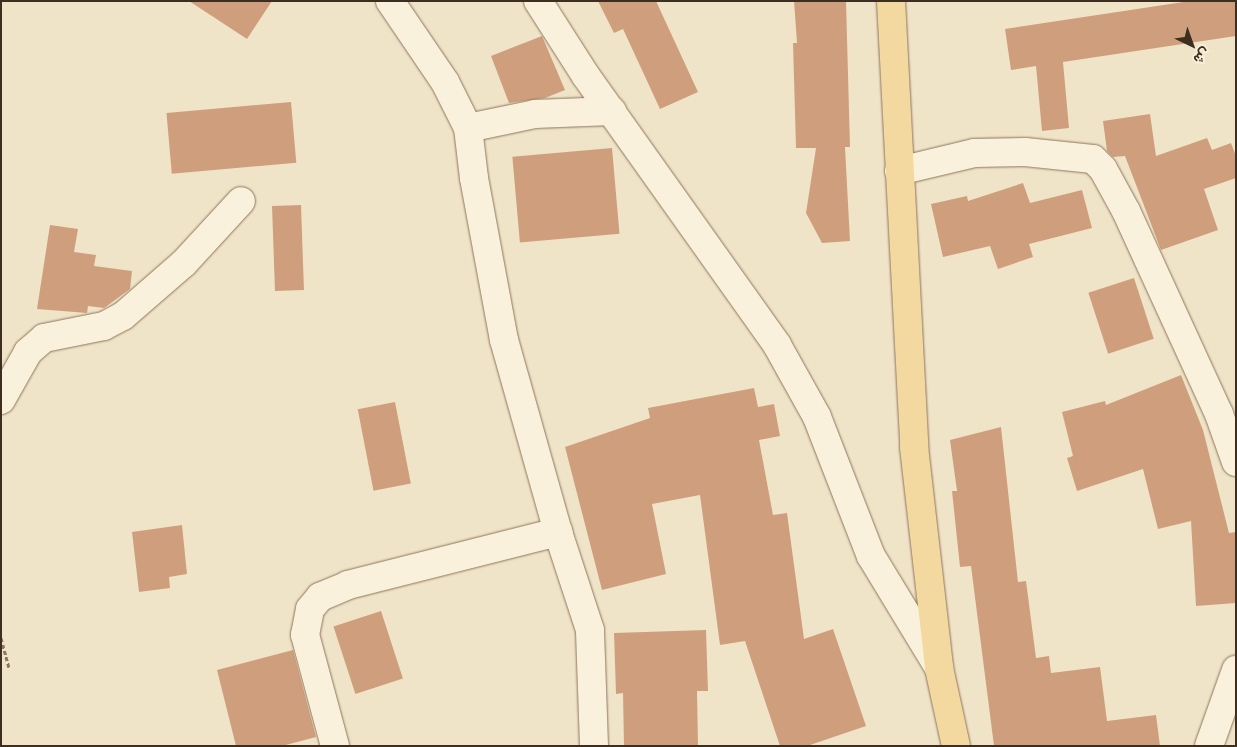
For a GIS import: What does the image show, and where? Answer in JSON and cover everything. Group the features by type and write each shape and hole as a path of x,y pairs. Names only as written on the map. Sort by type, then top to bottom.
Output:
{"main road":[{"path":"891,1 914,447 938,668 956,746"}],"street":[{"path":"390,1 445,82 468,128 474,178 504,340 558,532 590,630 594,746"},
{"path":"538,1 612,111 777,345 817,417 871,556 938,668"},
{"path":"468,128 535,114 612,111"},
{"path":"899,171 974,153 1025,152 1093,159 1103,169 1126,211 1219,414 1236,462"},
{"path":"1,400 28,352 44,338 104,326 124,316 184,263 241,202"},
{"path":"335,746 305,636 310,609 320,597 348,585 558,532"},
{"path":"1209,746 1236,670"}],"path":[{"path":"1,638 9,668"}],"building":[{"path":"189,1 272,1 247,39"},
{"path":"598,1 656,1 698,92 660,109 623,29 614,33"},
{"path":"794,1 846,1 850,147 845,147 850,241 822,243 806,213 816,148 796,148 793,43 797,43"},
{"path":"1190,1 1236,1 1236,36 1063,62 1069,128 1042,131 1036,66 1011,70 1005,29"},
{"path":"542,36 565,90 545,98 509,103 491,56"},
{"path":"291,102 296,163 172,174 166,113"},
{"path":"1150,114 1156,156 1207,138 1212,150 1231,143 1236,156 1236,178 1204,189 1218,230 1161,250 1125,156 1113,157 1107,151 1103,121"},
{"path":"612,148 619,234 520,242 512,157"},
{"path":"1023,183 1030,203 1082,190 1092,228 1029,244 1033,257 998,269 990,246 943,257 931,204 967,196 968,201"},
{"path":"301,205 304,290 275,291 272,206"},
{"path":"50,225 78,229 74,252 96,255 94,266 132,271 130,289 104,308 88,306 87,313 37,309"},
{"path":"1134,278 1154,339 1108,354 1088,293"},
{"path":"1181,375 1203,430 1229,533 1236,532 1236,603 1196,606 1191,521 1158,529 1143,469 1077,491 1067,458 1073,456 1062,412 1105,401 1106,405"},
{"path":"754,388 758,407 774,404 780,436 759,440 773,515 787,513 804,639 833,629 866,726 807,746 780,746 745,641 720,645 700,495 652,504 666,574 602,590 565,447 650,418 648,408"},
{"path":"395,402 411,483 374,491 358,409"},
{"path":"1001,427 1018,582 1026,581 1036,658 1049,656 1051,673 1100,667 1107,721 1156,715 1160,746 994,746 971,566 960,567 952,491 957,491 950,440"},
{"path":"182,525 187,574 169,577 170,588 139,592 132,532"},
{"path":"381,611 403,679 355,694 333,626"},
{"path":"706,630 708,691 697,691 698,746 624,746 623,693 616,694 614,633"},
{"path":"293,650 316,737 282,746 236,746 217,670"}]}
